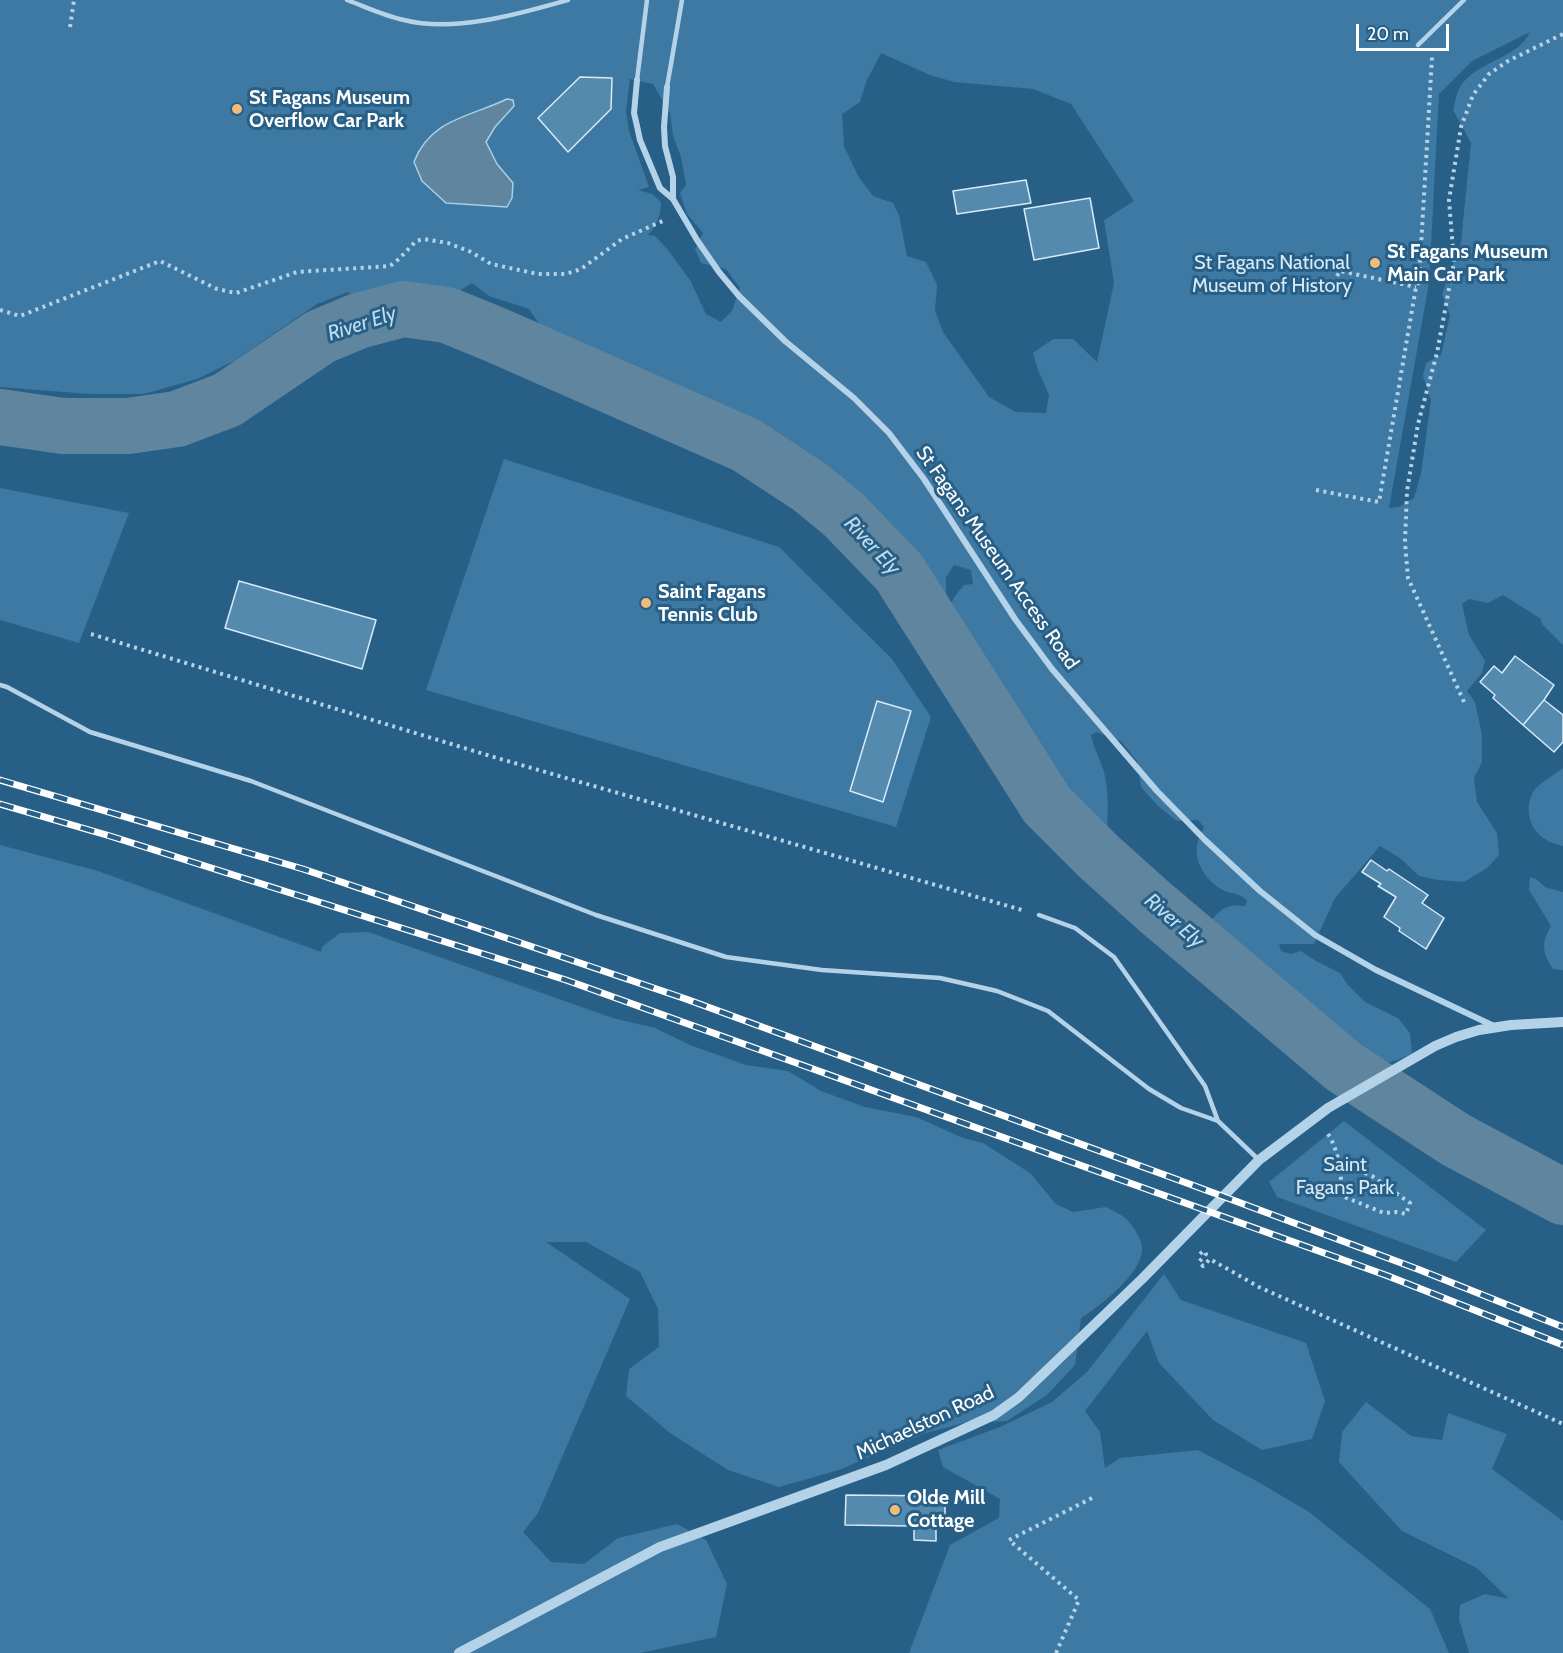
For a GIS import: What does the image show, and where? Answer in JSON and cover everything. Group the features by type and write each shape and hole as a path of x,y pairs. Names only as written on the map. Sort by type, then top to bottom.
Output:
{"street":[{"name":"St Fagans Museum Access Road","path":"637,80 634,113 640,140 660,188 673,199 719,272 738,296 785,341 854,398 889,433 924,478 1015,619 1052,669 1157,791 1260,891 1315,935 1376,970 1497,1027"},
{"name":"St Fagans Museum Access Road","path":"668,87 664,127 665,146 673,177 673,199"},
{"name":"Michaelston Road","path":"459,1653 660,1547 886,1465 994,1414 1019,1397 1142,1279 1259,1160 1328,1108 1456,1037 1497,1027 1563,1022"}],"lane":[{"path":"347,0 405,21 439,24 499,17 567,0"},
{"name":"St Fagans Museum Access Road","path":"637,80 647,0"},
{"name":"St Fagans Museum Access Road","path":"668,87 682,0"},
{"path":"1418,45 1464,0"},
{"path":"0,685 90,732 251,781 596,915 726,957 822,970 940,978 997,991 1048,1011 1149,1089 1181,1108 1218,1121 1259,1160"},
{"path":"1040,915 1075,928 1114,957 1205,1086 1218,1121"}],"path":[{"path":"70,27 74,0"},
{"path":"1464,702 1408,578 1405,542 1407,491 1418,424 1437,353 1454,262 1449,200 1461,127 1473,95 1489,74 1508,61 1563,34"},
{"path":"1316,490 1379,502 1416,287 1419,282 1432,55"},
{"path":"0,310 20,316 160,261 217,290 236,293 297,272 390,266 416,241 424,239 448,243 471,252 491,264 538,274 566,274 580,269 622,239 680,212"},
{"path":"1337,276 1340,271 1416,287"},
{"path":"91,634 497,758 1040,915"},
{"path":"1329,1134 1339,1162 1342,1196 1384,1213 1406,1214 1410,1203 1372,1176 1339,1162"},
{"path":"1195,1259 1203,1251 1206,1254 1199,1262 1203,1266 1210,1259 1259,1287 1563,1424"},
{"path":"1056,1653 1079,1600 1009,1540 1094,1497"}],"green space":[{"name":"St Fagans National Museum of History","path":"0,0 1563,0 1563,645 1542,624 1541,619 1503,595 1488,603 1469,599 1462,604 1469,635 1485,661 1482,673 1467,691 1475,702 1482,735 1482,762 1474,778 1477,802 1497,833 1499,855 1487,868 1464,882 1419,876 1400,858 1380,846 1335,898 1314,944 1279,944 1281,951 1291,954 1301,951 1340,973 1347,984 1365,1002 1398,1018 1410,1033 1412,1053 1378,1065 1369,1063 1340,1043 1300,1024 1294,1019 1264,973 1222,959 1215,954 1207,936 1210,922 1225,908 1245,906 1247,900 1240,895 1221,889 1206,876 1197,852 1204,827 1198,820 1177,821 1158,806 1141,787 1137,761 1121,741 1096,732 1091,735 1106,780 1107,840 1090,845 1078,839 1045,815 1026,796 1005,766 1000,753 1006,721 1000,713 976,715 961,698 961,681 973,642 946,613 964,585 973,584 971,570 954,565 946,577 946,596 930,603 901,585 908,572 911,552 864,547 847,532 841,501 844,482 833,477 815,462 792,449 769,430 742,413 721,411 720,425 701,435 688,435 670,406 677,390 620,374 614,378 594,373 587,356 569,349 546,348 545,337 540,325 529,309 489,296 472,283 453,295 438,289 417,295 397,285 398,292 390,305 378,305 358,300 348,292 317,304 234,361 197,379 144,394 89,394 0,387","holes":["1530,32 1516,49 1467,78 1457,95 1453,110 1471,143 1461,242 1442,294 1450,315 1441,355 1426,363 1423,376 1431,400 1421,474 1414,498 1399,507 1389,508 1429,283 1439,94 1472,61","881,53 930,75 954,82 1033,89 1071,104 1134,201 1104,220 1114,283 1097,362 1073,339 1053,339 1033,353 1049,395 1046,413 1016,412 989,397 943,332 935,311 937,285 926,262 907,256 899,215 893,203 873,196 858,176 844,146 842,114 860,102 866,82","630,79 653,84 670,113 673,136 681,157 686,185 680,193 687,214 703,233 695,249 701,263 726,269 740,288 732,311 721,322 706,314 690,280 668,250 655,236 648,235 658,220 661,202 652,194 638,190 649,187 629,131 626,112"]},
{"name":"Saint Fagans Tennis Club","path":"504,459 779,547 892,659 931,717 896,827 426,690"},
{"path":"0,488 129,513 79,643 0,620"},
{"path":"1563,768 1563,846 1549,842 1539,835 1531,823 1529,809 1532,794 1536,788"},
{"path":"0,845 98,871 321,952 322,947 340,933 368,932 613,1018 655,1028 690,1045 746,1065 788,1071 821,1091 865,1107 916,1117 963,1138 983,1143 1030,1173 1056,1204 1073,1212 1106,1207 1121,1215 1140,1239 1142,1251 1140,1260 1118,1289 1081,1318 1075,1365 1047,1395 1007,1421 964,1423 926,1433 839,1470 779,1487 728,1470 670,1433 626,1396 629,1369 659,1347 658,1309 640,1272 586,1242 546,1242 630,1299 538,1513 523,1532 551,1562 584,1564 618,1538 677,1524 706,1540 727,1584 716,1637 640,1653 0,1653"},
{"path":"1530,877 1545,887 1563,892 1563,970 1553,969 1547,958 1544,943 1551,926 1529,890"},
{"name":"Saint Fagans Park","path":"1344,1121 1486,1230 1456,1262 1277,1197 1269,1182"},
{"path":"1164,1274 1181,1300 1306,1343 1325,1401 1312,1439 1262,1450 1213,1420 1159,1363 1147,1331 1085,1411 1100,1432 1105,1468 1120,1458 1198,1450 1260,1483 1309,1512 1430,1609 1449,1653 909,1653 950,1545 999,1518 1000,1499 943,1467 938,1450 1000,1427 1052,1402 1087,1372"},
{"path":"1366,1402 1411,1436 1442,1440 1448,1413 1507,1434 1492,1469 1563,1521 1563,1653 1469,1653 1459,1619 1460,1605 1485,1594 1509,1599 1477,1568 1402,1531 1339,1462 1342,1432"}],"shaded area":[{"path":"507,99 513,100 514,106 495,127 486,142 497,164 513,183 512,198 507,207 446,203 422,181 414,162 421,148 430,137 453,121"}],"building":[{"path":"580,77 612,78 611,109 568,152 538,118"},
{"path":"1026,180 1031,203 957,214 953,191"},
{"path":"1090,198 1099,248 1034,260 1024,209"},
{"path":"239,581 376,620 362,669 225,628"},
{"path":"1515,656 1554,685 1523,725 1493,698 1495,695 1480,682 1494,666 1502,673"},
{"path":"1544,700 1563,715 1563,742 1554,752 1523,725"},
{"path":"877,701 911,711 883,802 850,791"},
{"path":"1371,860 1428,895 1422,903 1444,918 1426,949 1399,931 1400,928 1384,917 1396,897 1378,886 1381,884 1362,872"},
{"name":"Olde Mill Cottage","path":"846,1495 945,1496 945,1526 936,1526 936,1541 914,1540 914,1526 845,1525"}],"waterway":[{"name":"River Ely","path":"0,417 63,426 128,426 177,419 227,400 320,337 358,321 403,309 447,315 746,445 810,487 843,514 899,572 1047,805 1098,856 1344,1067 1456,1140 1563,1197"}],"railway":[{"path":"0,780 303,869 686,999 1420,1270 1563,1327"},
{"path":"0,804 110,836 566,980 1388,1276 1563,1345"}],"place":[{"name":"St Fagans Museum Overflow Car Park","path":"237,109"},
{"name":"St Fagans Museum Main Car Park","path":"1375,263"},
{"name":"Saint Fagans Tennis Club","path":"646,603"},
{"name":"Olde Mill Cottage","path":"895,1510"}]}
